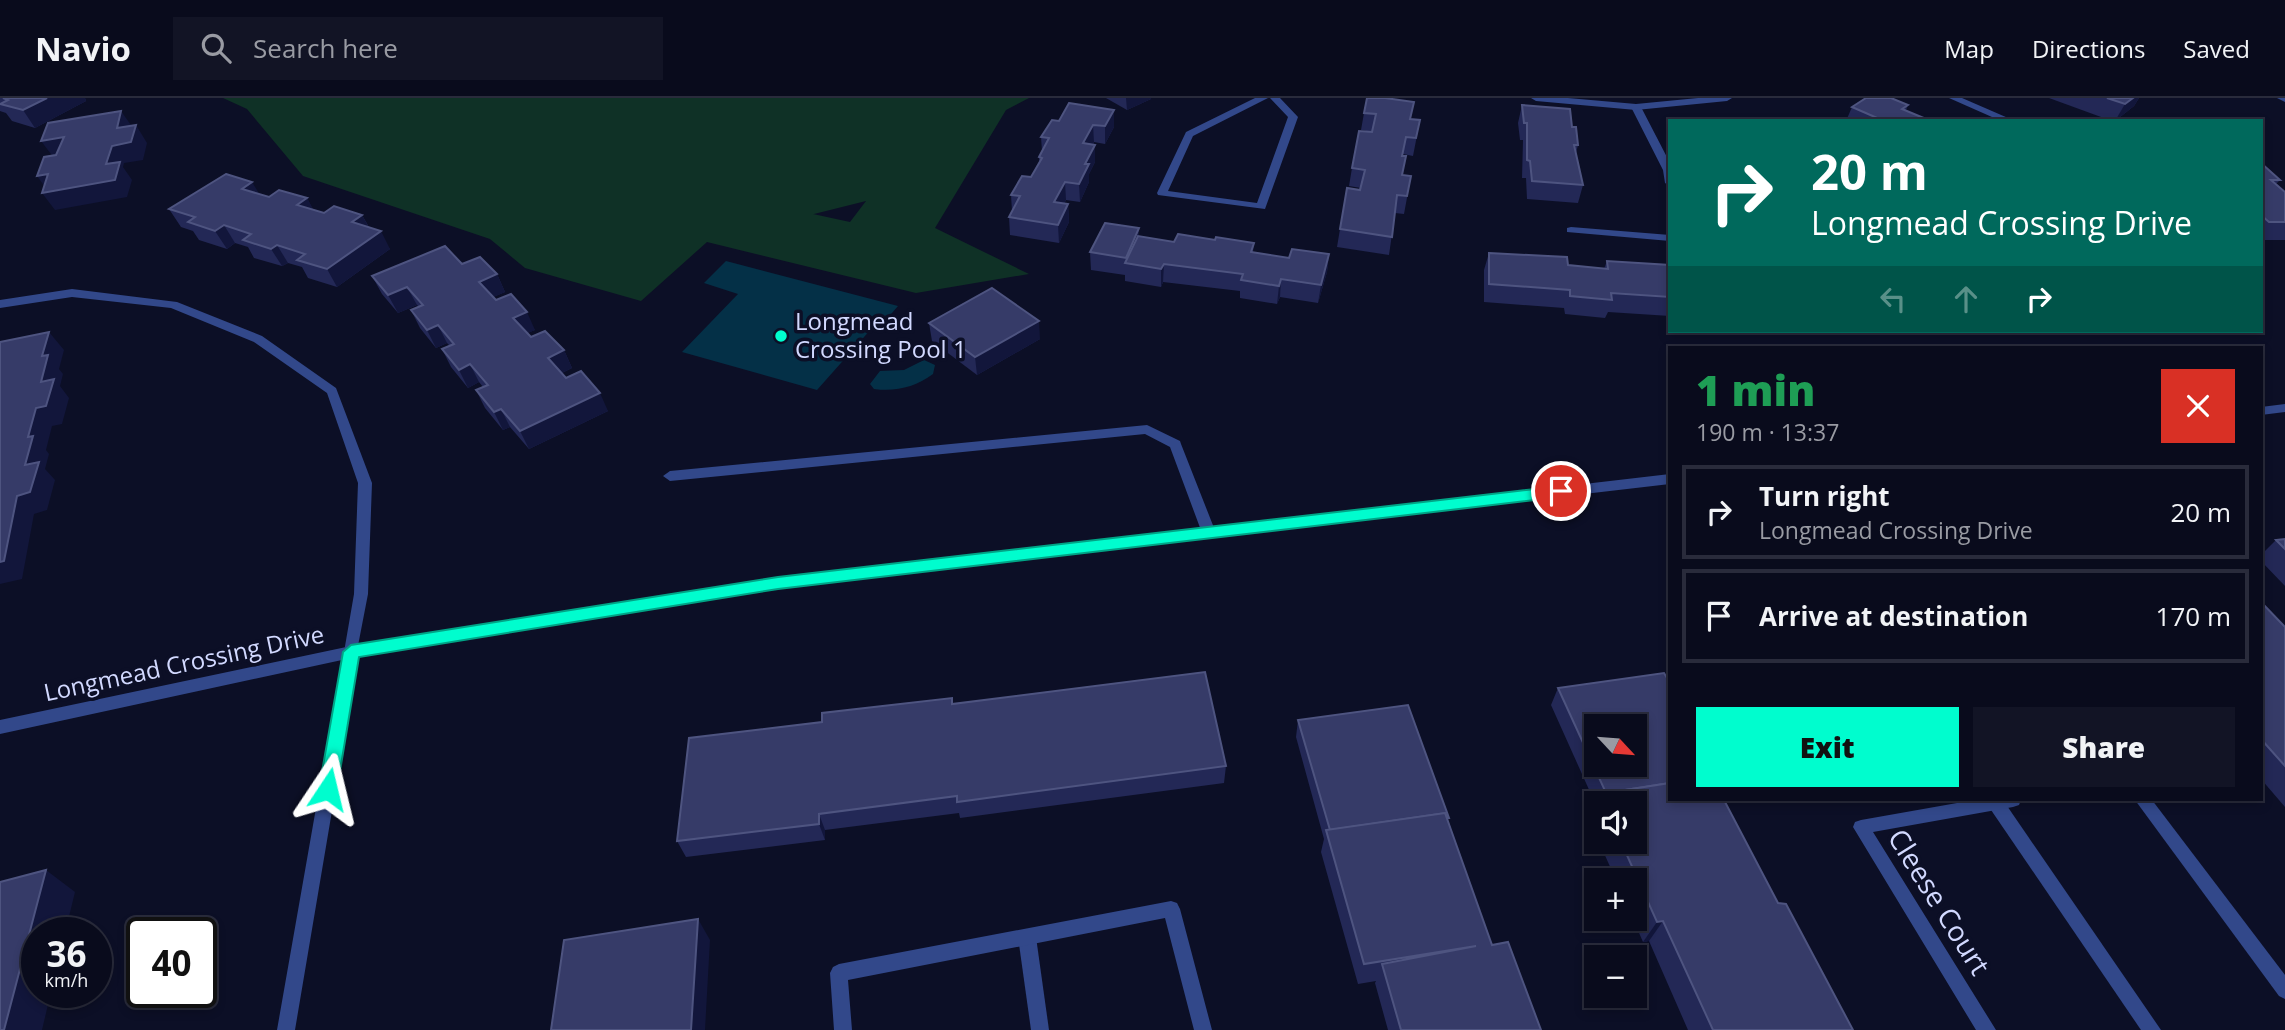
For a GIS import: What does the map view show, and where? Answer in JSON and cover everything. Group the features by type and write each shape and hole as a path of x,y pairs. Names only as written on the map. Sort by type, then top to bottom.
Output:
{"street":[{"path":"1263,98 1189,134 1162,193 1261,207 1293,117 1275,98"},
{"path":"1536,98 1636,107 1727,98"},
{"path":"1954,98 2005,119"},
{"path":"1636,107 1668,170"},
{"path":"1571,230 1668,238"},
{"path":"0,304 72,293 173,305 258,340 331,391 365,484 361,594 286,1030"},
{"path":"2263,411 2285,408"},
{"path":"670,477 1147,429 1175,444 1209,533"},
{"name":"Longmead Crossing Drive","path":"0,727 351,652 778,583 1668,479"},
{"path":"2004,801 2152,1030"},
{"name":"Cleese Court","path":"1987,1030 1861,827 2004,801"},
{"path":"2144,801 2285,990"},
{"path":"843,1030 839,973 1171,909 1203,1030"},
{"path":"1027,937 1040,1030"}],"green space":[{"path":"223,98 1029,98 1006,110 935,228 1029,274 916,293 707,242 641,301 525,268 490,239 303,176 247,109","holes":["866,201 850,222 813,214"]}],"water":[{"name":"Longmead Crossing Pool 1","path":"726,261 898,306 886,320 880,319 817,390 682,352 738,294 704,283"},
{"path":"924,360 935,365 933,374 919,382 890,390 874,389 870,384 880,371 904,370"}],"building":[{"path":"3,98 47,98 23,110 0,104 8,100"},
{"path":"1367,98 1414,102 1410,119 1420,120 1416,138 1406,137 1402,175 1411,176 1407,196 1397,195 1392,237 1340,229 1347,188 1360,190 1365,170 1352,168 1359,131 1372,132 1376,114 1364,113"},
{"path":"1866,98 1891,98 1908,105 1902,109 1926,119 1879,119 1852,107"},
{"path":"2107,98 2133,98 2125,104"},
{"path":"1069,103 1114,110 1105,126 1093,125 1083,143 1095,145 1079,184 1065,182 1054,202 1068,204 1058,225 1009,217 1020,196 1011,195 1022,176 1031,177 1042,158 1039,157 1049,138 1041,137 1052,120 1059,121"},
{"path":"1522,105 1570,109 1572,127 1576,127 1578,145 1574,145 1583,185 1532,181 1530,161 1527,160 1527,123 1524,123"},
{"path":"121,111 117,128 136,125 131,142 112,146 106,164 120,162 115,180 42,193 48,174 37,176 44,157 56,155 64,137 41,141 48,123"},
{"path":"2263,165 2280,180 2271,180 2285,192 2285,222 2269,222 2263,217"},
{"path":"226,174 252,182 242,189 269,197 279,190 307,198 297,205 324,213 334,206 362,215 352,222 381,231 327,269 297,260 305,254 277,245 271,249 243,240 251,234 224,225 215,231 188,222 195,217 169,209"},
{"path":"1105,223 1139,228 1126,258 1090,252"},
{"path":"1178,234 1254,243 1251,252 1289,258 1292,249 1329,254 1321,285 1281,279 1279,286 1241,280 1243,274 1164,264 1161,269 1125,263 1138,236 1174,242"},
{"path":"445,246 462,264 480,257 497,274 479,282 496,300 511,294 527,312 513,318 531,337 545,331 564,350 548,358 566,378 581,371 600,393 520,431 501,409 494,412 476,390 488,385 470,364 459,370 442,349 454,344 438,325 427,330 411,310 423,305 407,287 388,295 372,276"},
{"path":"1489,253 1567,257 1568,265 1608,269 1607,261 1668,265 1668,297 1611,293 1612,300 1570,296 1570,290 1489,284"},
{"path":"992,288 1039,321 975,357 929,323"},
{"path":"49,332 42,356 48,355 41,382 54,379 46,406 36,408 28,437 33,436 25,465 39,462 30,492 17,496 4,561 0,562 0,342"},
{"path":"2285,539 2285,549 2276,540"},
{"path":"2263,604 2285,627 2285,766 2263,741"},
{"path":"1205,672 1226,766 957,802 957,796 819,814 819,824 677,841 689,738 822,722 822,713 952,698 952,704"},
{"path":"1664,673 1668,680 1668,783 1605,791 1599,777 1647,777 1647,714 1584,714 1584,745 1558,688"},
{"path":"1408,705 1449,818 1445,813 1330,830 1298,720"},
{"path":"1668,783 1668,801 1725,801 1778,903 1786,904 1853,1030 1713,1030 1663,921 1657,922 1647,900 1647,868 1633,868 1626,854 1647,854 1647,791 1618,791"},
{"path":"1445,813 1492,945 1508,942 1541,1030 1401,1030 1382,964 1476,946 1364,964 1326,830"},
{"path":"46,870 34,917 21,917 21,965 4,1030 0,1030 0,882"},
{"path":"698,919 691,1030 551,1030 564,940"}],"place":[{"name":"Longmead Crossing Pool 1","path":"781,336"}],"route":[{"path":"328,789 351,652 448,634 778,583 1561,491"}]}
